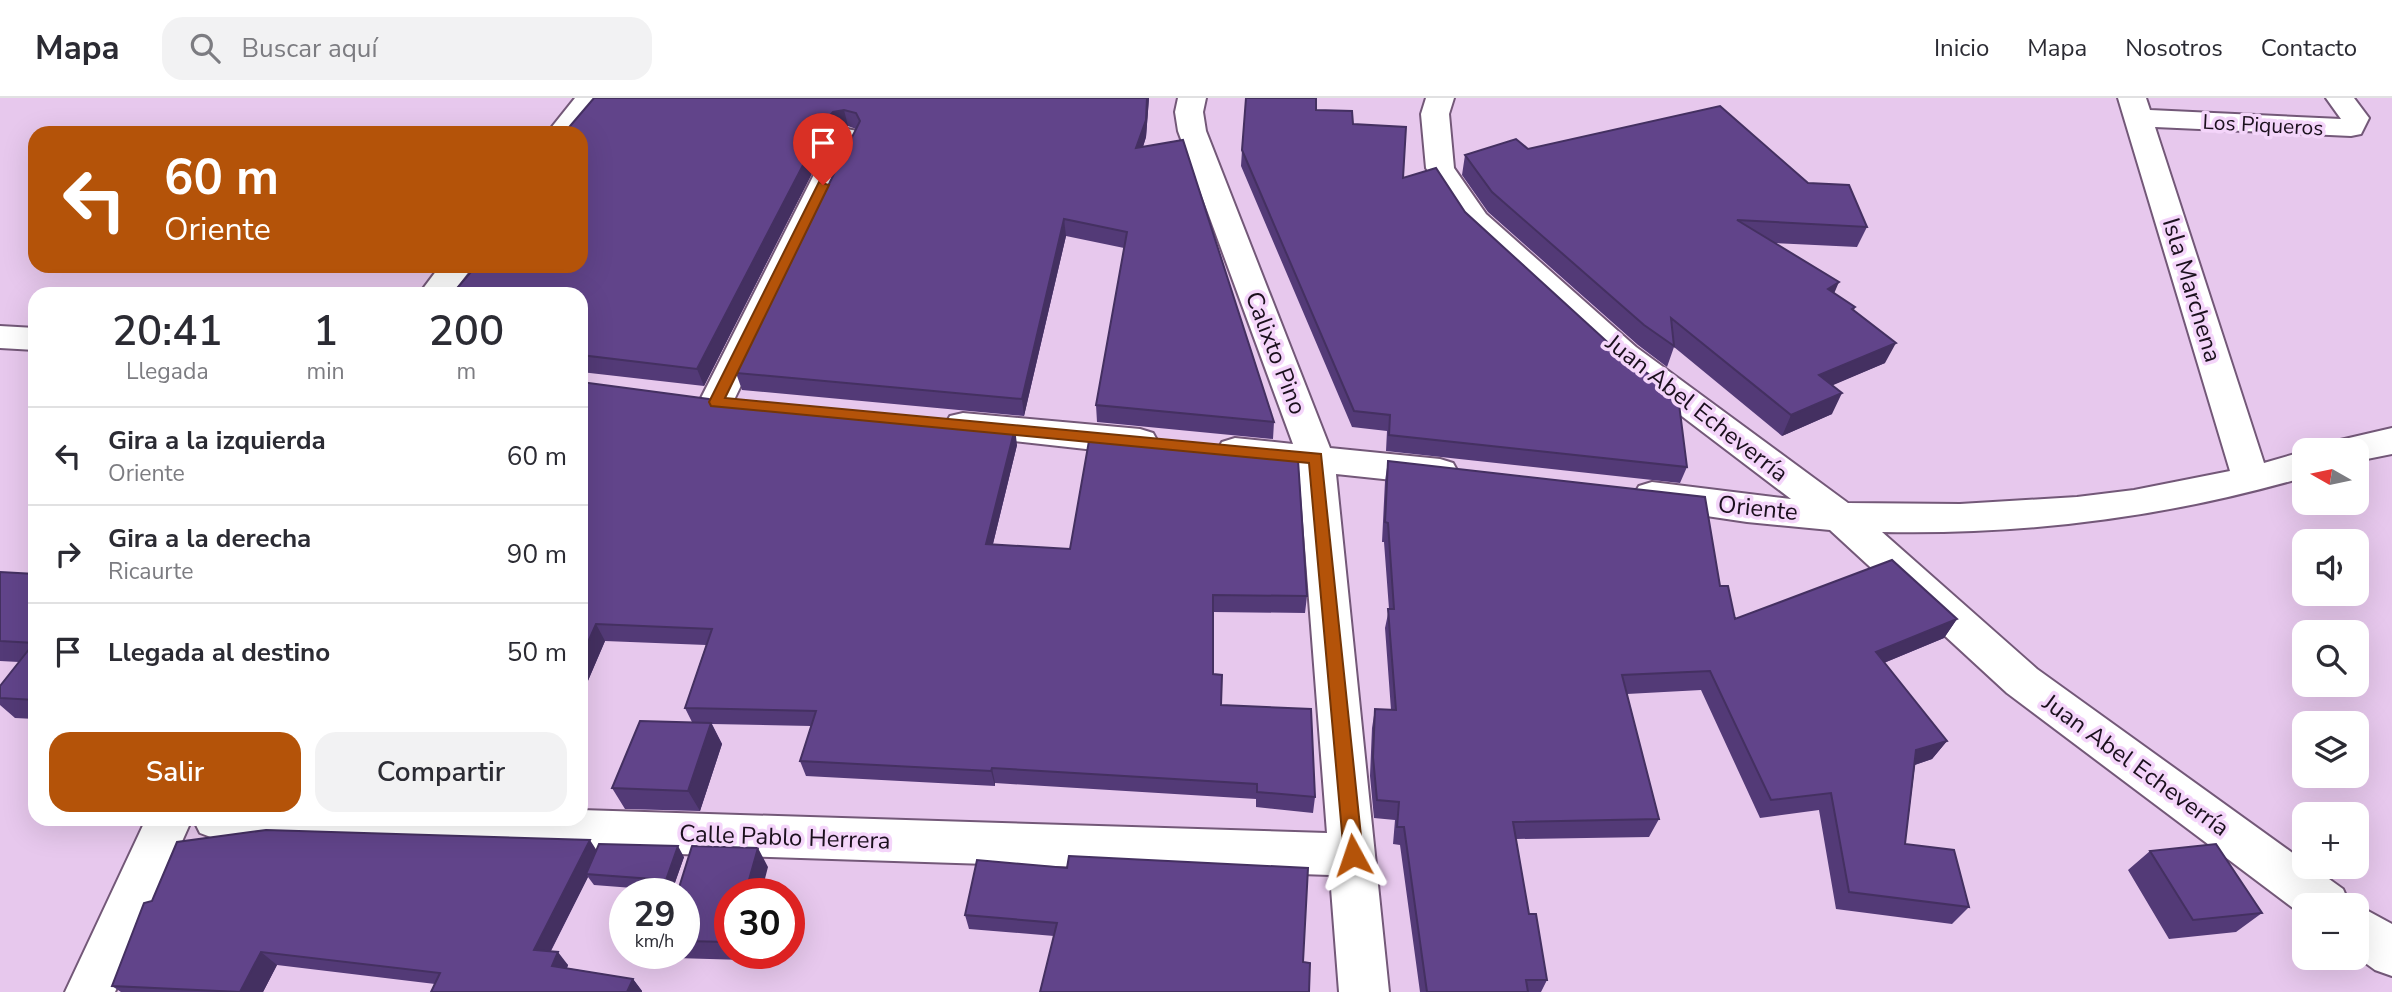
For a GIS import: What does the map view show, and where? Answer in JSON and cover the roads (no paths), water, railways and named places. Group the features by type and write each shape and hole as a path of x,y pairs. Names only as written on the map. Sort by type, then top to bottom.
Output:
{"street":[{"path":"567,126 589,98"},
{"name":"Calixto Pino","path":"1192,98 1189,112 1192,131 1316,458 1364,992"},
{"name":"Juan Abel Echeverría","path":"1440,98 1435,114 1440,168 1475,219 1624,355 1840,517 2022,681 2310,893"},
{"name":"Los Piqueros","path":"2135,108 2351,128 2355,118 2340,98"},
{"name":"Isla Marchena","path":"2135,108 2251,481"},
{"path":"757,406 702,401 847,137"},
{"path":"440,287 452,273"},
{"path":"0,337 28,339"},
{"path":"934,423 1316,458 1468,475"},
{"path":"2370,446 2392,441"},
{"name":"Oriente","path":"1619,492 1840,517 2001,519 2141,505 2251,481 2292,468"},
{"path":"90,992 166,826"},
{"name":"Calle Pablo Herrera","path":"437,826 1353,855"},
{"path":"2369,937 2392,953"}]}
